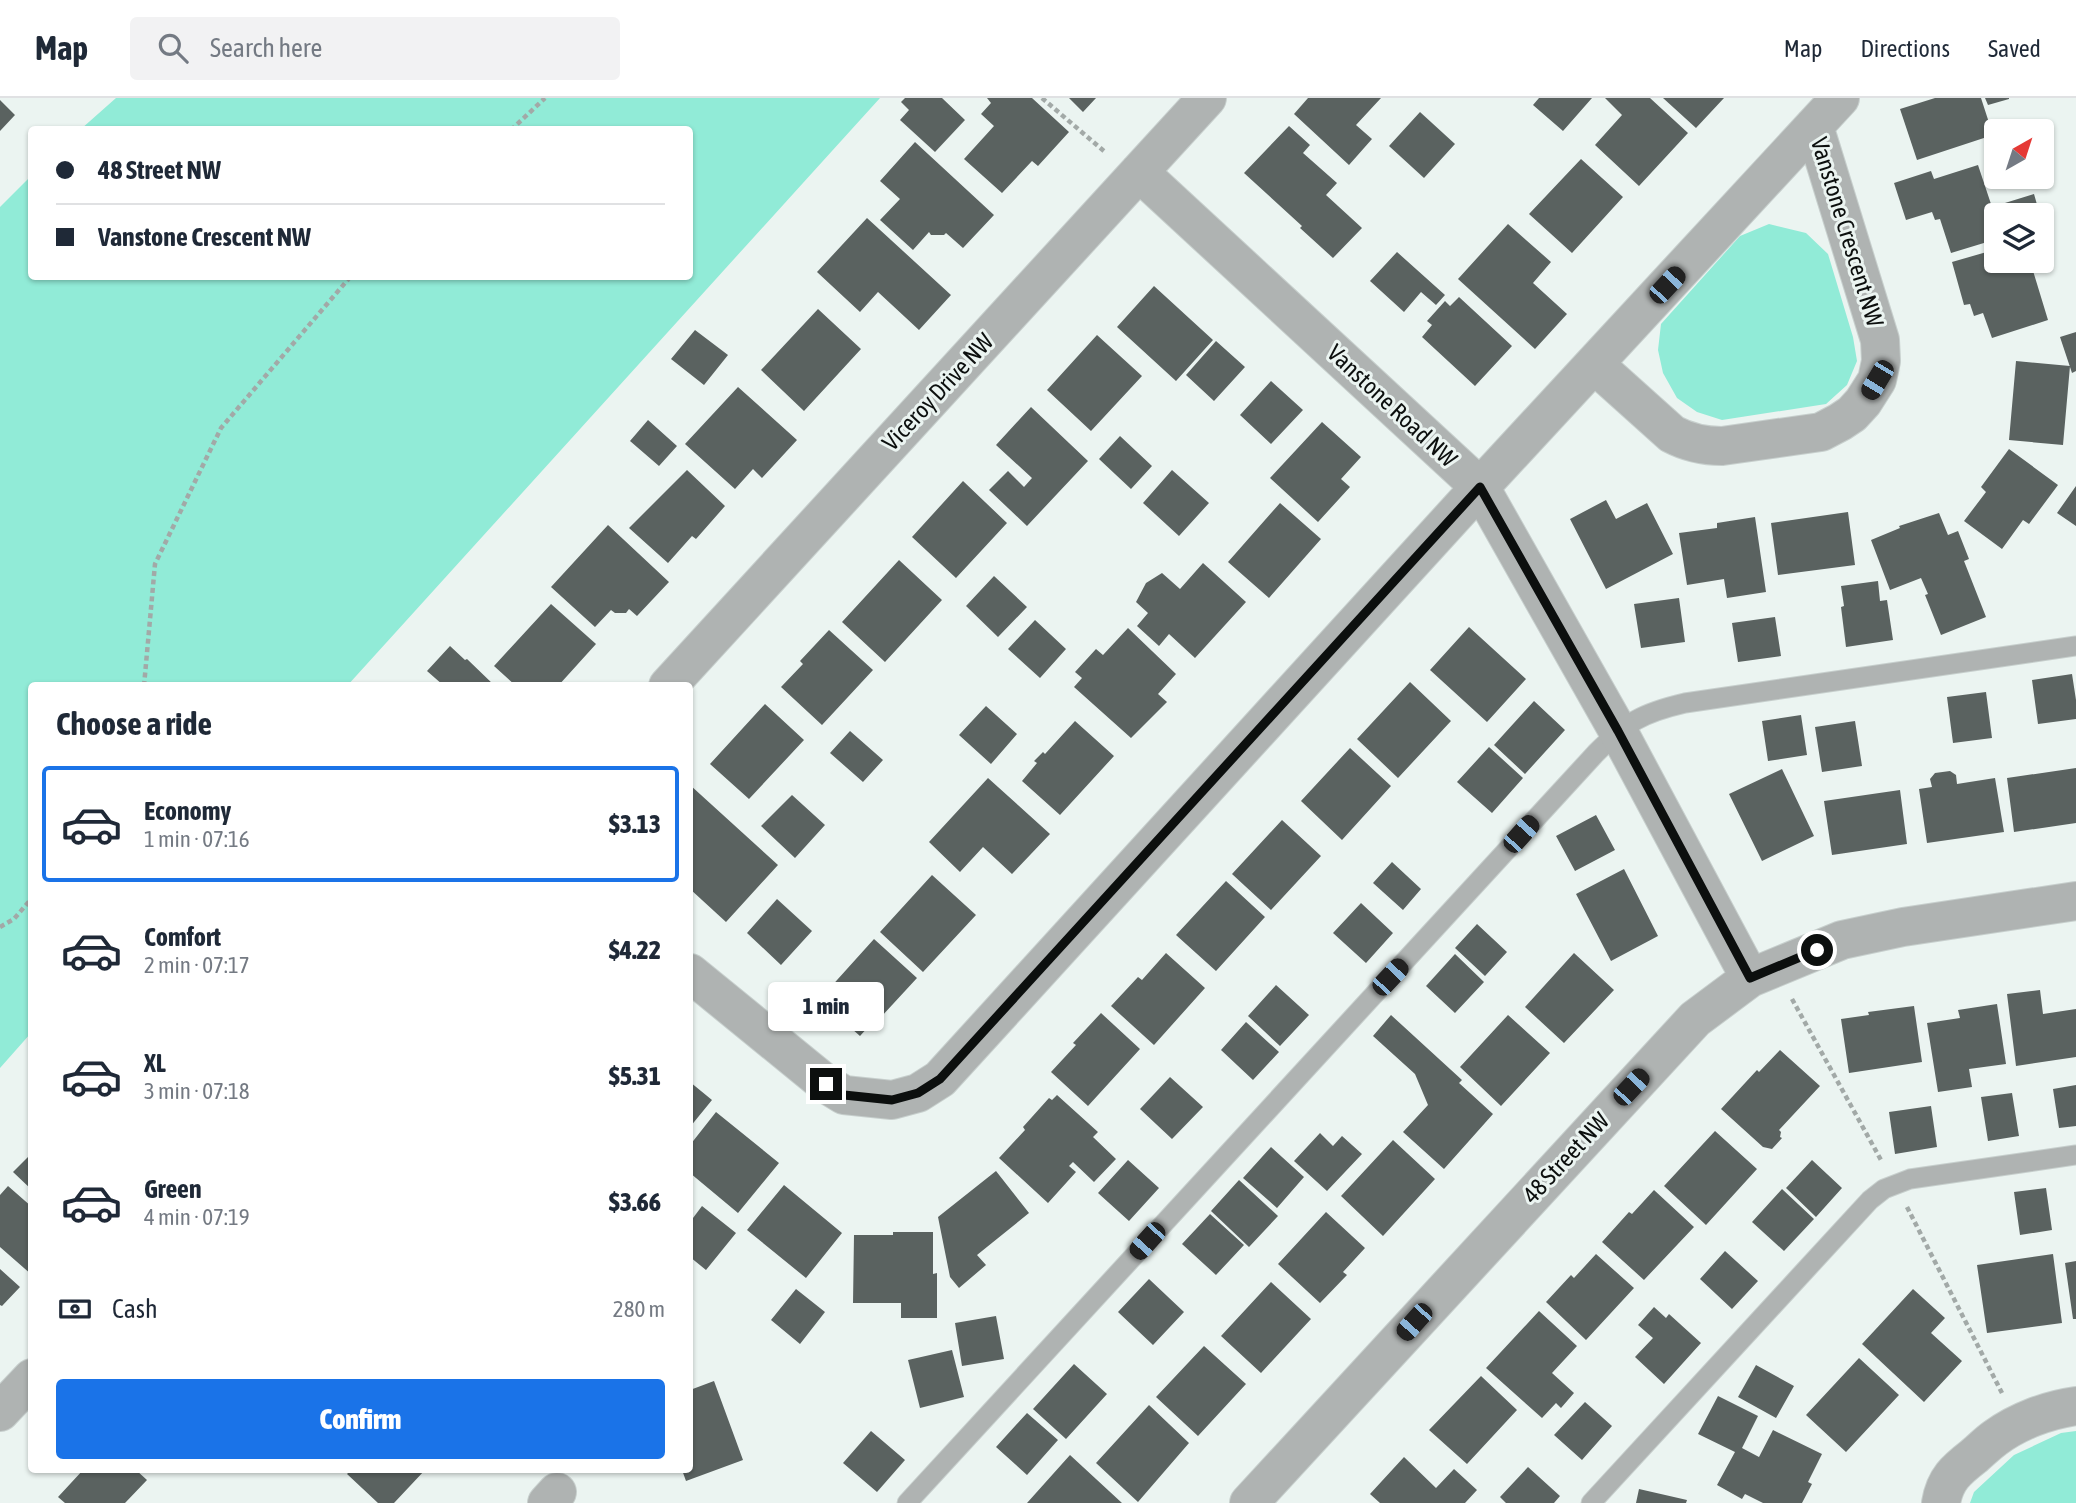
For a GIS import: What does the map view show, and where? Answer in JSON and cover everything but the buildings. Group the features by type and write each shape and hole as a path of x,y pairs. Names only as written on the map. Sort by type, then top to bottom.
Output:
{"street":[{"name":"Viceroy Drive NW","path":"672,682 1207,98"},
{"name":"Vanstone Crescent NW","path":"693,975 826,1084 844,1095 892,1100 918,1093 940,1079 1480,487 1840,98"},
{"name":"Vanstone Crescent NW","path":"1594,364 1672,434 1688,442 1707,446 1821,432 1852,414 1877,380 1881,361 1880,340 1814,126"},
{"name":"Vanstone Road NW","path":"1136,176 1480,487 1618,731 1750,978"},
{"name":"48 Street NW","path":"1249,1503 1695,1019 1750,978 1842,940 1903,927 2076,901"},
{"path":"0,1412 28,1382"},
{"path":"1941,1503 1949,1479 1960,1466 1996,1437 2046,1413 2076,1406"}],"lane":[{"path":"907,1503 1618,731 1654,710 1685,702 2076,646"},
{"path":"1591,1503 1870,1200 1884,1189 1910,1179 2076,1155"}],"path":[{"path":"515,126 545,98"},
{"path":"1042,98 1136,176"},
{"path":"144,682 155,564 221,428 348,280"},
{"path":"0,927 14,919 28,903"}],"green space":[{"path":"116,98 880,98 351,682 28,682 28,1036 0,1068 0,207 28,179 28,280 693,280 693,126 84,126"},
{"path":"1769,224 1806,233 1828,254 1853,337 1857,361 1847,385 1826,404 1722,420 1697,412 1677,398 1663,373 1658,350 1661,324 1740,236"},
{"path":"2076,1431 2076,1503 1970,1503 1974,1492 2014,1455 2061,1433"}],"route":[{"path":"826,1084 844,1095 892,1100 918,1093 940,1079 1480,487 1618,731 1750,978 1817,950"}]}
